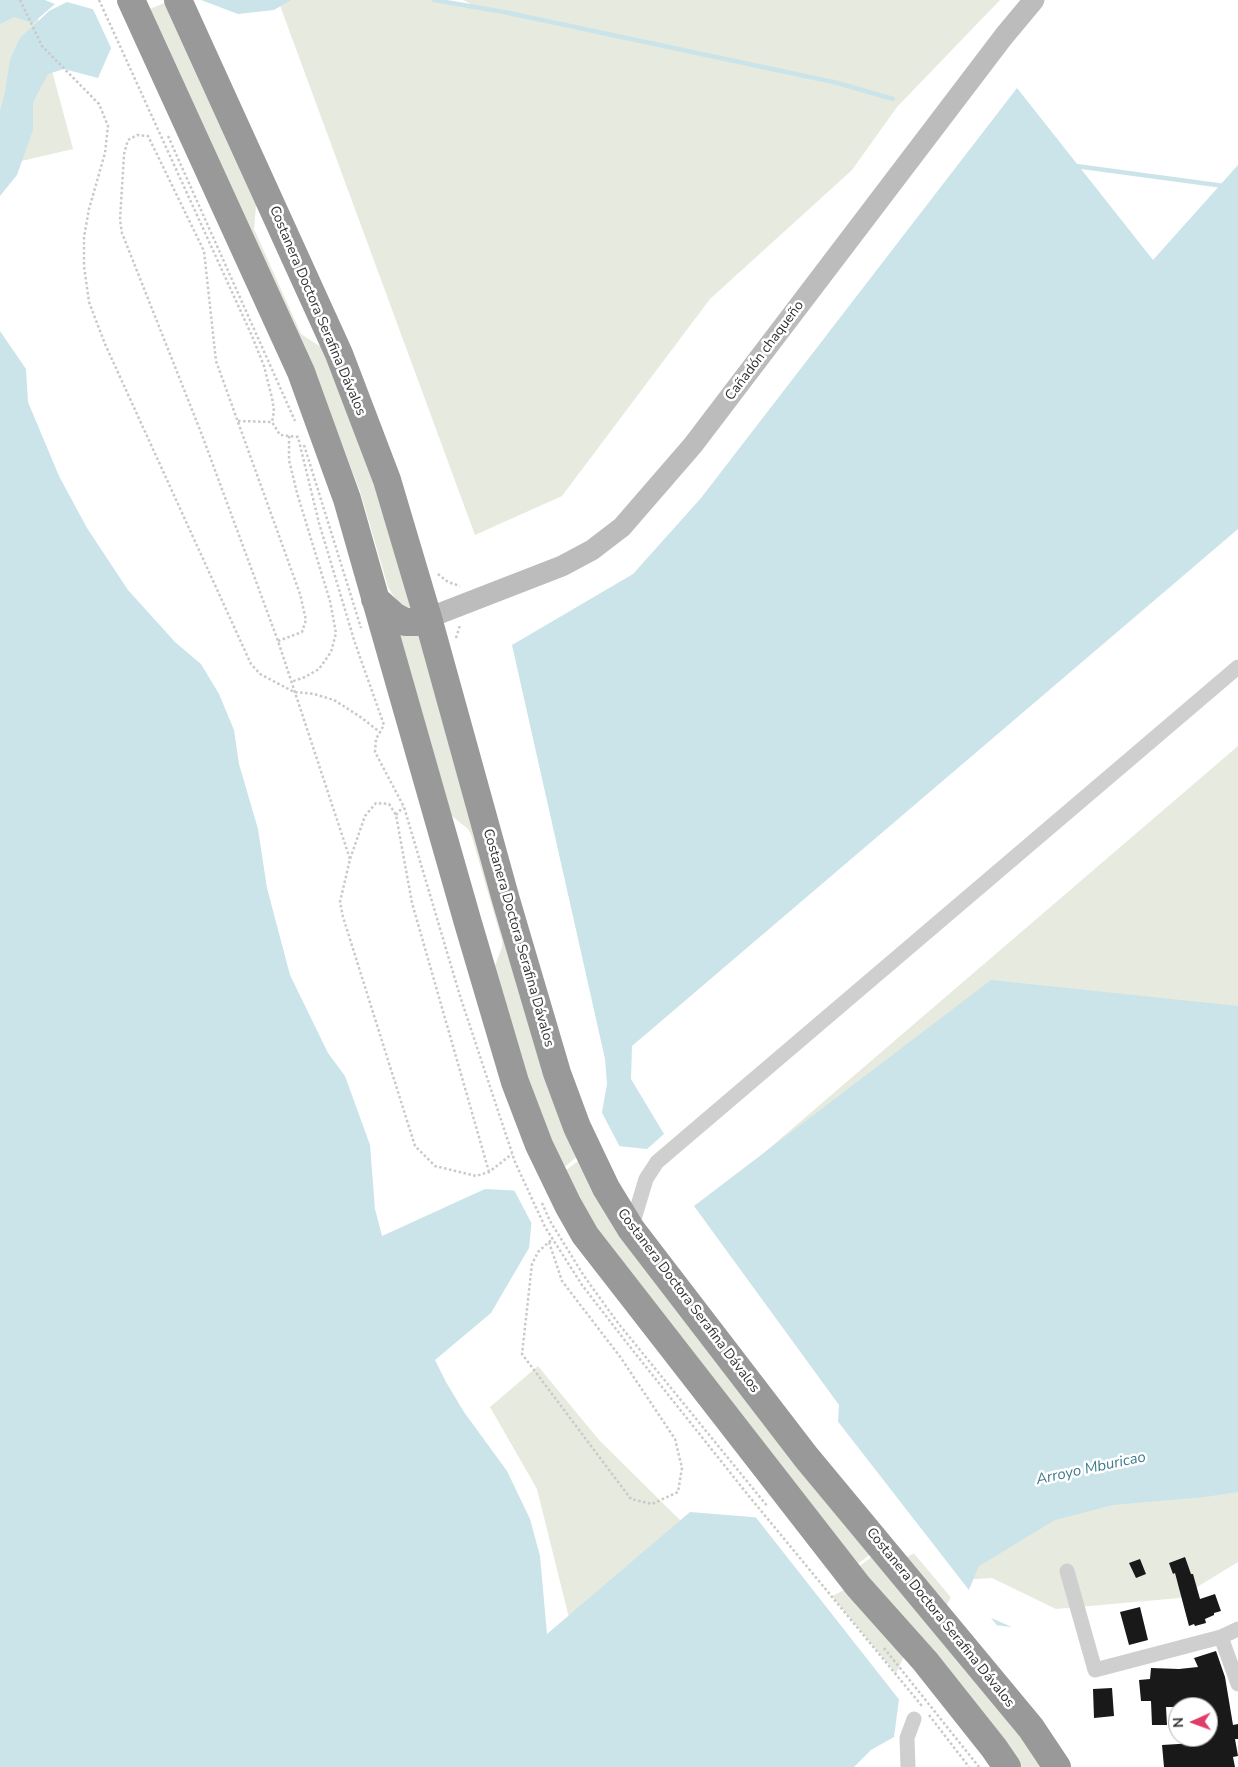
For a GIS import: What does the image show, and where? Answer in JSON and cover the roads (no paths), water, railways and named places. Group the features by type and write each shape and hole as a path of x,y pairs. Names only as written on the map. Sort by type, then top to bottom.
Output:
{"highway":[{"path":"131,0 301,372 347,499 470,932 515,1082 539,1145 559,1213 585,1235 764,1484 858,1586 917,1670 994,1748 1007,1767"},
{"name":"Costanera Doctora Serafina Dávalos","path":"181,7 338,354 387,480 428,618 513,926 557,1073 577,1127 606,1188 631,1230 806,1457 1031,1728 1057,1767"},
{"path":"375,599 394,616 406,622 415,622 428,618"}],"main road":[{"name":"Cañadón chaqueño","path":"428,618 562,566 592,550 622,527 693,445 980,67 1034,0"}],"street":[{"path":"631,1230 646,1178 657,1162 1238,668"},
{"path":"1067,1571 1095,1670 1221,1637 1238,1629"},
{"path":"1221,1637 1238,1684"},
{"path":"908,1767 907,1738 922,1714"}],"water":[{"path":"0,0 45,0 55,4 33,23 14,17 0,24"},
{"path":"201,0 291,0 274,10 238,14"},
{"path":"67,2 103,12 115,39 98,78 64,69 48,74 33,102 33,130 17,175 0,196 0,111 10,60 20,38 49,11"},
{"path":"1017,88 1153,260 1238,165 1238,529 632,1046 631,1079 664,1134 647,1149 608,1145 599,1129 607,1084 605,1059 512,645 633,574 701,498"},
{"path":"0,331 26,369 28,402 59,476 87,528 128,590 175,642 201,664 219,694 234,730 239,764 258,829 267,888 290,975 328,1053 345,1076 370,1145 375,1209 382,1236 485,1189 523,1191 533,1208 529,1248 491,1313 435,1360 464,1412 507,1471 530,1519 540,1556 547,1634 690,1512 764,1518 901,1684 894,1737 871,1750 854,1767 0,1767"},
{"name":"Arroyo Mburicao","path":"991,980 1238,1006 1238,1492 1205,1497 1113,1505 1055,1520 979,1566 968,1592 982,1614 1012,1627 976,1623 836,1457 839,1405 694,1206"}],"waterway":[{"path":"434,0 504,12 838,83 893,99"},
{"path":"1076,166 1224,186"}]}
